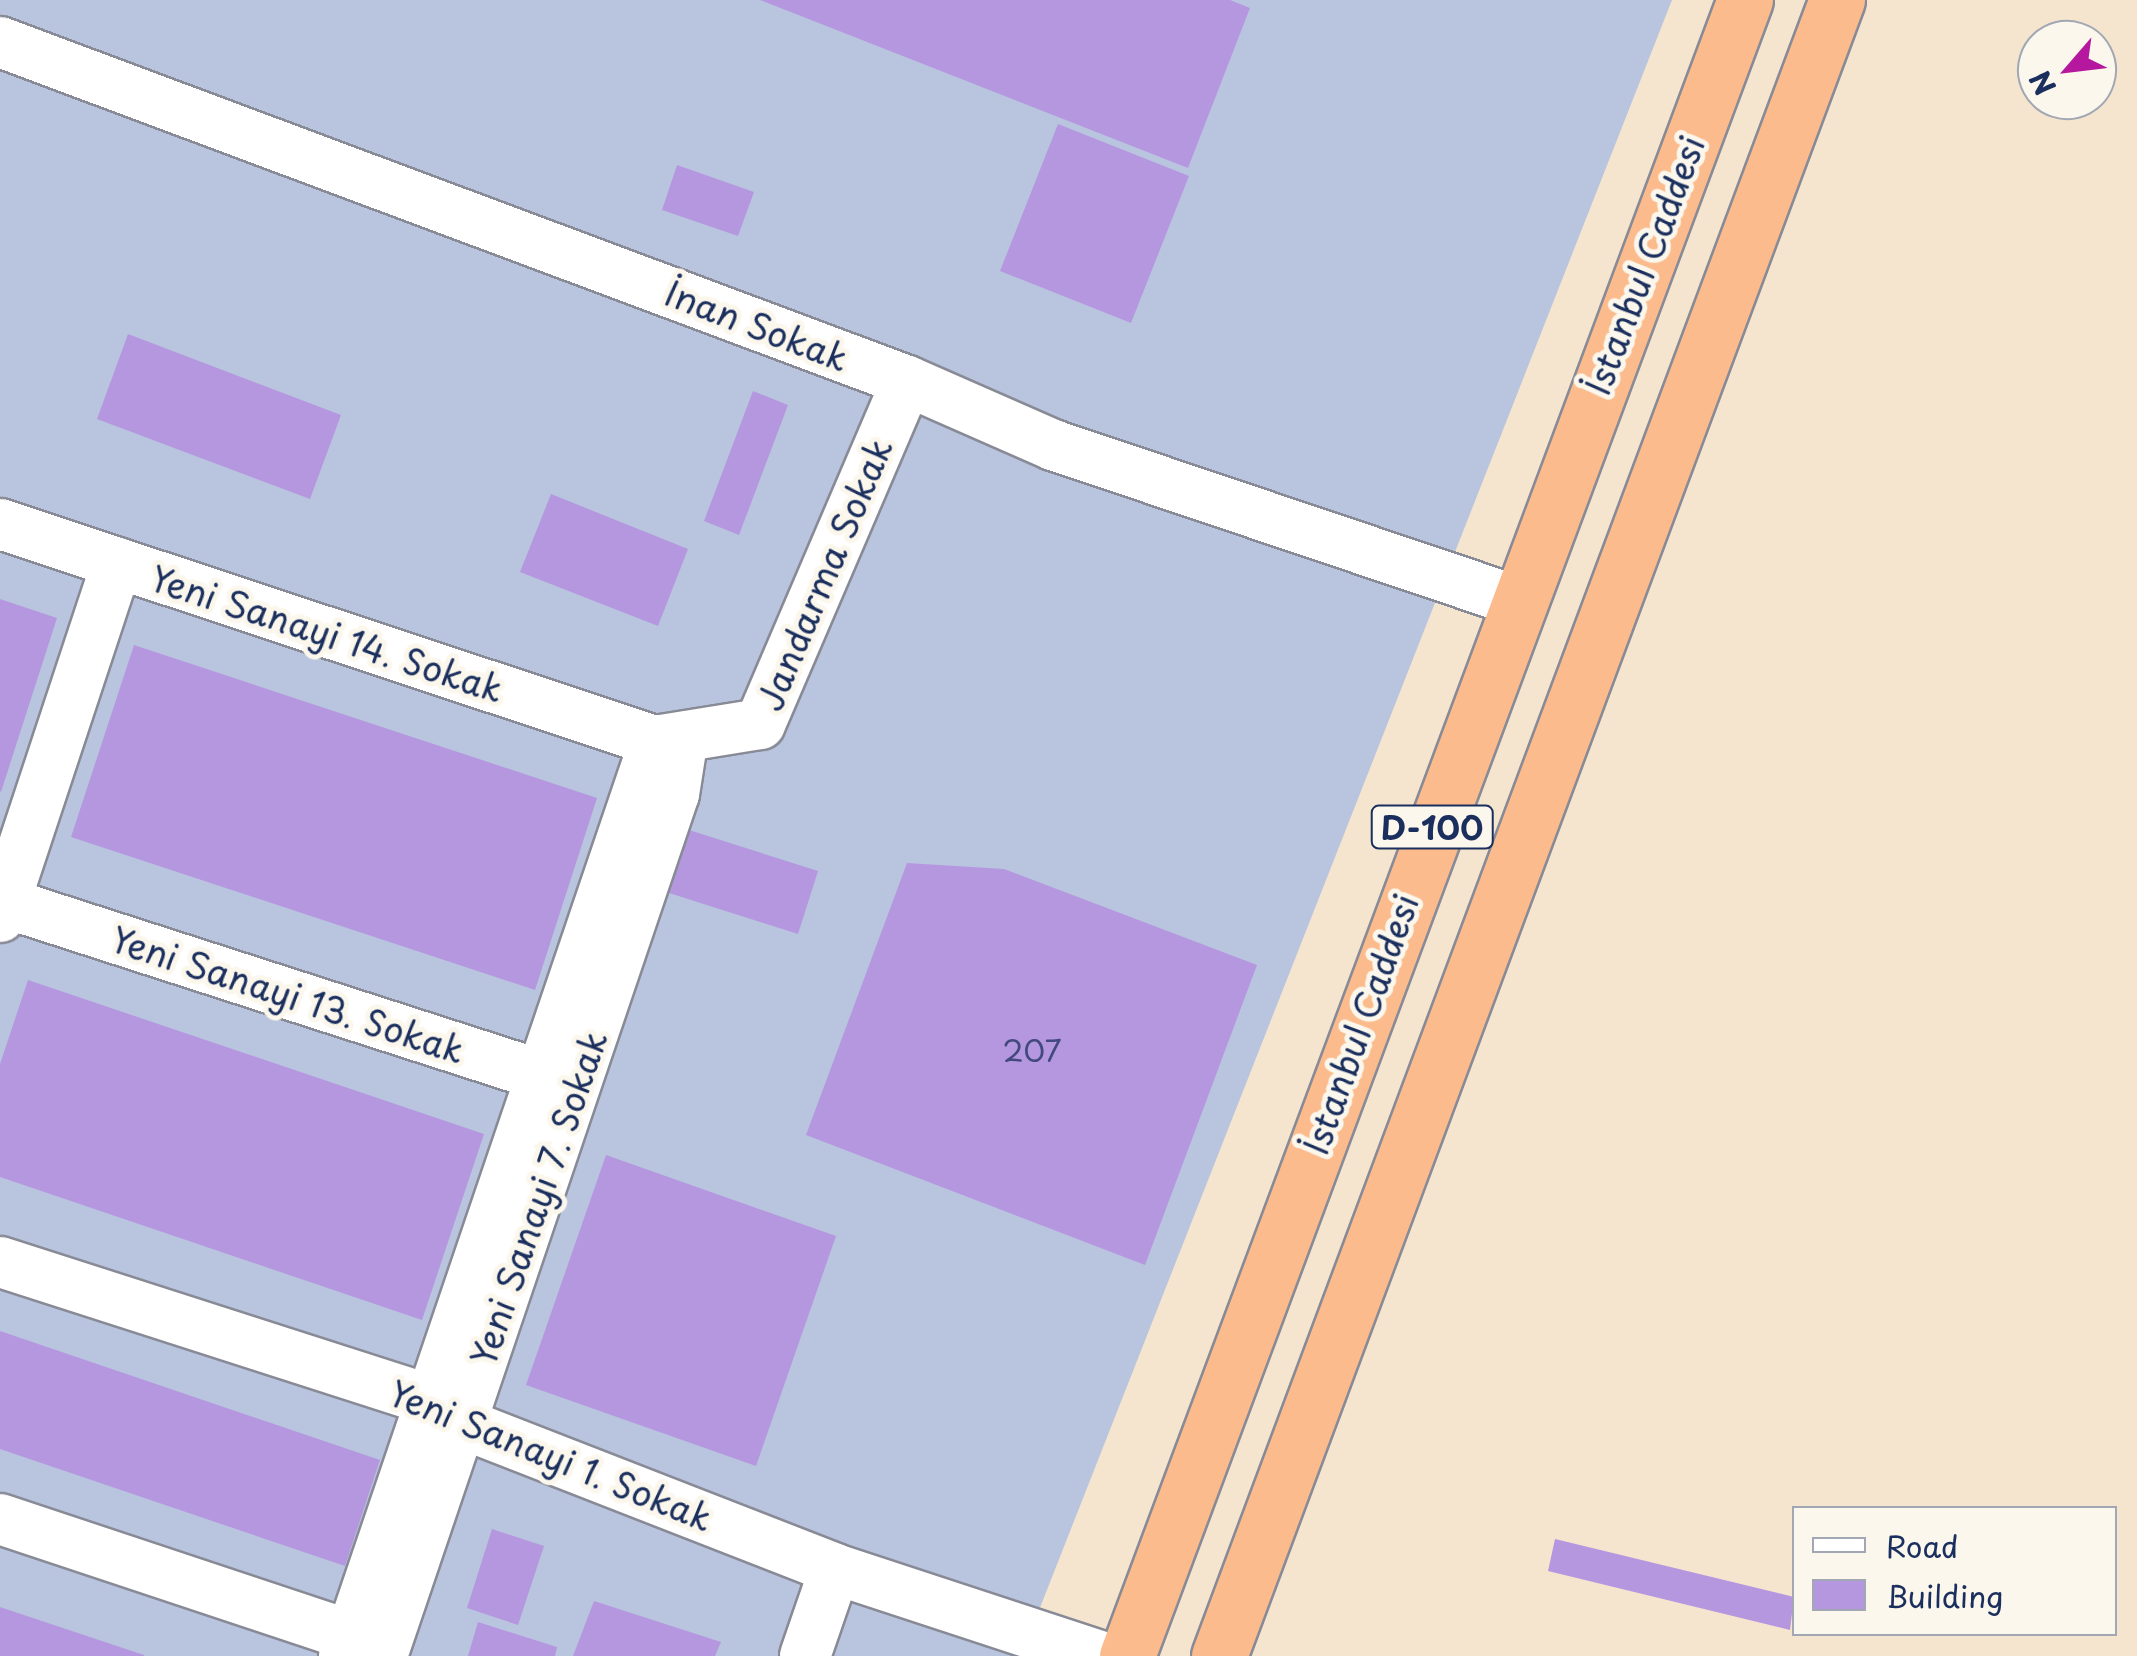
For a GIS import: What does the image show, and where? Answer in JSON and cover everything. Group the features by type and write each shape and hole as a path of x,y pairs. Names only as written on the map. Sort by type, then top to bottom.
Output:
{"highway":[{"name":"İstanbul Caddesi","path":"1127,1656 1516,601 1745,0"},
{"name":"D-100","path":"1219,1656 1837,0"}],"street":[{"name":"İnan Sokak","path":"0,42 907,381 1053,445 1516,601"},
{"name":"Jandarma Sokak","path":"669,739 760,724 907,381"},
{"name":"Yeni Sanayi 14. Sokak","path":"0,524 669,739"},
{"path":"2,907 117,563"},
{"name":"Yeni Sanayi 7. Sokak","path":"366,1648 669,739"},
{"name":"Yeni Sanayi 13. Sokak","path":"2,907 558,1081"},
{"name":"Yeni Sanayi 1. Sokak","path":"0,1262 446,1412 835,1570 1099,1656"},
{"path":"0,1519 366,1648"},
{"path":"806,1656 835,1570"}],"shaded area":[{"path":"0,0 1672,0 1021,1656 0,1656"}],"building":[{"path":"760,0 1230,0 1250,8 1188,168"},
{"path":"1058,124 1189,176 1131,323 1000,271"},
{"path":"677,165 754,192 738,236 662,210"},
{"path":"128,334 341,415 310,499 97,419"},
{"path":"753,391 788,405 739,535 704,521"},
{"path":"551,494 688,549 658,626 520,572"},
{"path":"0,599 57,618 1,792 0,791"},
{"path":"134,645 597,798 535,990 71,837"},
{"path":"689,830 818,871 798,934 669,893"},
{"path":"907,863 1004,869 1257,965 1145,1265 806,1135"},
{"path":"28,980 484,1134 422,1320 0,1177 0,1064"},
{"path":"606,1155 836,1236 756,1466 526,1385"},
{"path":"0,1331 380,1460 345,1566 0,1449"},
{"path":"492,1529 544,1546 518,1625 467,1608"},
{"path":"1555,1539 1792,1597 1790,1630 1548,1571"},
{"path":"594,1601 721,1642 715,1656 573,1656"},
{"path":"0,1607 144,1655 144,1656 0,1656"},
{"path":"478,1622 557,1647 555,1656 468,1656"}]}
